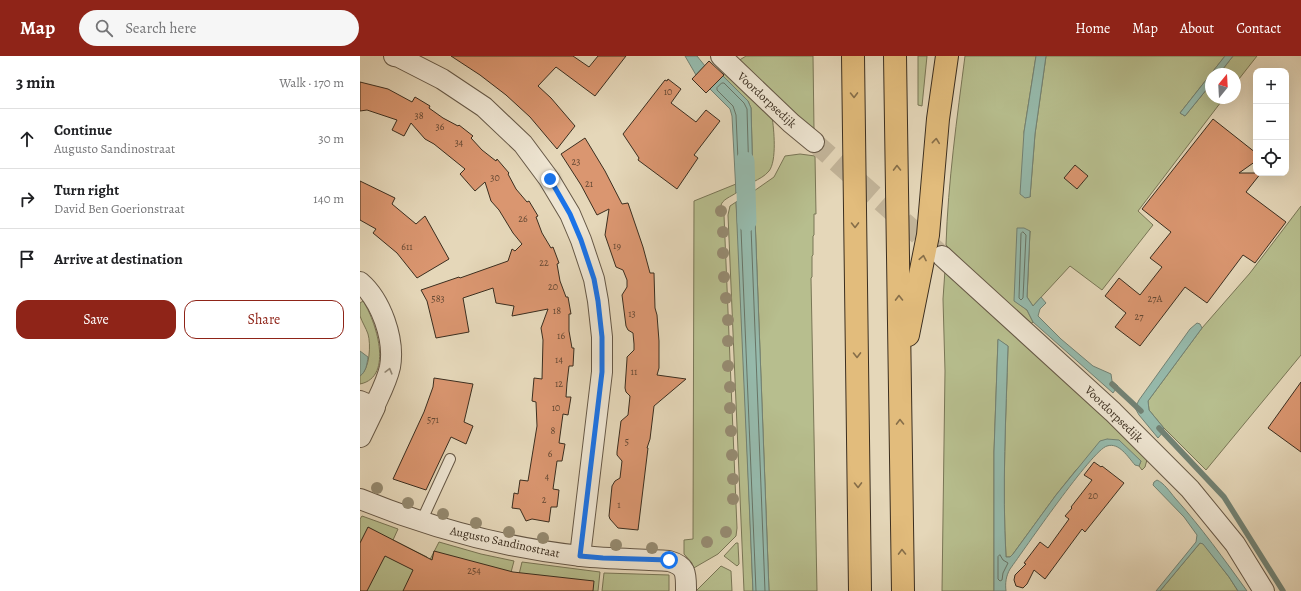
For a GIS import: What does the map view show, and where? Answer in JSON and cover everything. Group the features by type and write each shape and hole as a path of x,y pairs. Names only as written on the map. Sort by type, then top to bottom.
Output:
{"highway":[{"path":"853,56 860,591"},
{"path":"895,56 903,591"},
{"path":"900,379 928,235 938,119 946,56"}],"street":[{"path":"394,56 442,79 484,107 523,144 550,179 570,214 581,240 594,279 598,301 602,337 602,372 580,556"},
{"name":"Voordorpsedijk","path":"720,56 791,123 814,142"},
{"name":"Voordorpsedijk","path":"942,256 1113,412 1190,489 1236,544 1264,591"},
{"path":"360,282 365,286 377,304 387,325 391,346 390,366 386,382 367,404 360,436"},
{"name":"Augusto Sandinostraat","path":"360,499 443,529 522,548 603,558 669,560 678,563 684,569 686,576 686,591"}],"lane":[{"path":"421,522 450,459"}],"green space":[{"path":"746,56 813,56 814,130 738,61"},
{"path":"918,56 927,56 922,106 918,105"},
{"path":"965,56 1036,56 1024,132 1030,197 1035,134 1046,56 1225,56 1216,68 1205,68 1205,81 1180,113 1185,116 1205,91 1205,104 1219,104 1138,211 1153,225 1102,290 1070,266 1033,306 1027,297 1030,231 1015,301 1027,310 1033,322 1028,326 946,245 956,126"},
{"path":"1233,56 1257,56 1241,76 1241,68 1224,68"},
{"path":"725,71 772,117 774,129 774,153 772,166 766,174 753,182 751,108 748,101 723,76"},
{"path":"800,154 815,156 816,214 814,214 811,278 817,591 769,591 754,191 774,177 785,156"},
{"path":"736,184 736,193 725,200 721,204 721,207 724,215 737,528 736,536 718,554 692,569 692,563 684,554 684,540 693,539 694,201"},
{"path":"736,202 753,591 744,591 728,215 730,206"},
{"path":"1301,206 1301,355 1206,470 1163,427 1149,410 1148,401 1202,328 1250,273"},
{"path":"945,270 1148,456 1145,467 1142,470 1139,466 1141,461 1107,439 1076,470 1013,554 1010,557 1006,557 1004,478 1008,346 998,340 994,452 994,591 942,591 945,371 943,299"},
{"path":"363,301 368,309 377,333 379,359 377,371 371,379 360,384 360,376 366,368 369,356 368,334 360,316 360,303"},
{"path":"362,516 398,529 393,540 427,557 409,591 360,591 360,519"},
{"path":"439,542 481,554 514,561 506,591 414,591"},
{"path":"736,543 738,543 739,564 737,566 724,556"},
{"path":"1200,543 1203,543 1238,591 1160,591"},
{"path":"522,562 600,572 598,591 515,591"},
{"path":"721,566 731,571 732,591 696,591"},
{"path":"604,573 669,575 669,591 602,591"}],"water":[{"path":"685,56 697,56 705,66 696,75"},
{"path":"1036,56 1046,56 1035,134 1030,197 1025,198 1020,194 1024,132"},
{"path":"1225,56 1233,56 1224,68 1216,68"},
{"path":"723,76 748,101 751,108 753,182 736,193 732,116 730,109 710,89"},
{"path":"1205,81 1205,91 1185,116 1180,113"},
{"path":"754,191 769,591 753,591 736,202"},
{"path":"1017,228 1024,228 1030,231 1027,297 1033,306 1041,297 1046,303 1040,309 1038,316 1061,339 1093,366 1111,374 1112,381 1118,386 1113,393 1033,322 1027,310 1014,301"},
{"path":"1197,323 1200,324 1202,328 1148,401 1149,410 1163,427 1164,431 1158,438 1135,408 1139,400 1190,329"},
{"path":"998,339 1008,346 1004,478 1006,557 1010,557 1013,554 1056,495 1100,441 1107,439 1119,440 1141,461 1139,466 1135,465 1123,451 1111,445 1099,452 1087,464 1073,482 1010,569 1006,580 1006,591 994,591 994,452"},
{"path":"360,351 368,357 365,370 360,376"},
{"path":"1157,480 1167,488 1194,520 1247,591 1238,591 1203,544 1200,543 1160,591 1156,591 1196,542 1197,535 1184,517 1153,485"}],"building":[{"path":"451,56 573,56 589,67 598,56 626,56 595,96 556,67 538,86 551,98 575,126 557,149 530,117 506,95 480,75"},
{"path":"709,61 724,75 706,93 692,79"},
{"path":"668,79 681,89 671,103 696,122 706,110 720,121 694,155 698,158 677,189 638,160 639,158 623,134 665,80 667,81"},
{"path":"360,82 388,89 412,102 415,97 430,106 429,108 443,118 458,126 459,125 473,136 471,138 482,150 496,161 497,159 509,173 508,174 516,189 527,202 529,201 538,216 536,217 542,233 551,248 553,247 559,263 557,264 560,281 566,297 568,297 571,314 569,314 569,331 572,348 574,348 573,366 569,366 566,397 571,397 568,415 563,414 559,443 565,444 562,461 557,461 553,489 559,490 557,507 551,507 549,522 532,519 526,521 520,509 512,508 514,493 518,494 520,480 528,481 537,426 536,402 532,401 534,378 542,379 543,340 541,328 548,309 512,316 514,306 496,303 493,288 463,298 469,332 436,338 427,301 421,290 508,261 512,249 515,251 522,244 513,233 499,210 491,201 485,182 475,191 460,174 465,169 434,144 425,139 411,123 404,136 392,130 397,120 367,110 360,111"},
{"path":"1213,119 1253,151 1253,163 1239,173 1253,173 1253,176 1259,176 1246,192 1286,222 1255,263 1243,255 1207,303 1185,287 1140,346 1115,327 1126,313 1105,296 1119,278 1140,295 1162,267 1150,258 1171,232 1142,209"},
{"path":"585,138 605,171 622,204 628,203 650,273 654,273 655,308 659,341 659,368 657,375 686,379 654,406 650,439 647,448 638,530 618,528 609,516 612,486 615,481 620,478 622,461 617,455 617,452 621,421 628,415 630,396 626,392 625,388 627,357 634,350 634,344 633,333 628,330 626,326 622,295 627,287 627,280 623,270 616,267 605,235 609,209 597,215 581,185 561,154"},
{"path":"1075,165 1088,176 1077,189 1064,178"},
{"path":"360,181 395,198 392,204 416,224 425,216 449,259 417,278 397,253 373,233 376,229 360,220"},
{"path":"434,378 473,384 464,422 473,426 466,444 451,437 426,490 393,479 424,412 433,387"},
{"path":"1301,382 1301,452 1268,428"},
{"path":"1094,462 1101,467 1102,466 1124,483 1085,532 1082,529 1045,579 1034,570 1027,584 1023,588 1016,586 1014,580 1015,575 1026,564 1024,563 1040,542 1048,548 1069,519 1065,516 1092,480 1084,475"},
{"path":"368,527 432,560 434,551 513,572 594,581 593,591 403,591 413,570 385,556 367,591 360,591 360,543"}],"waterway":[{"path":"745,161 747,222"},
{"path":"1112,384 1141,411"},
{"path":"1159,428 1224,497 1283,591"}],"tunnel":[{"path":"814,142 938,252"}],"route":[{"path":"550,179 570,214 581,240 594,279 602,337 602,372 580,556 669,560"}]}
